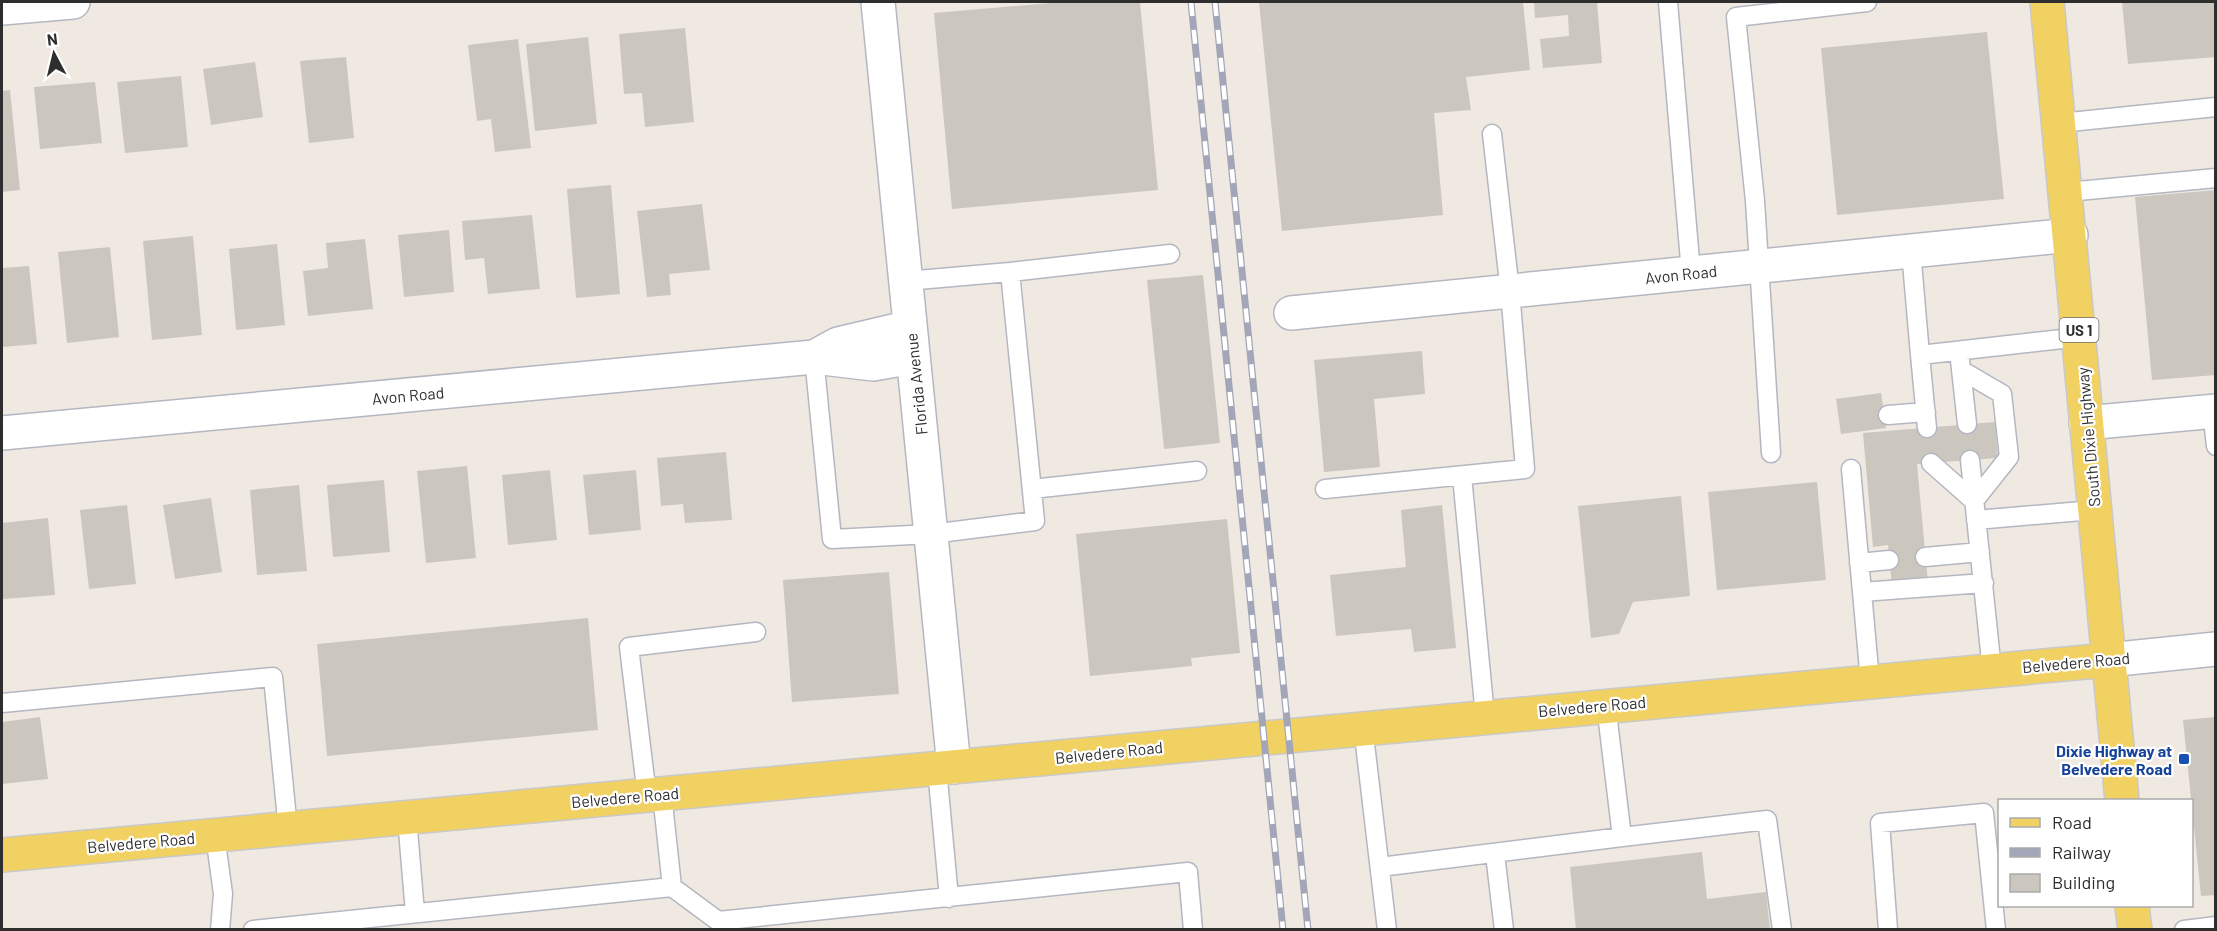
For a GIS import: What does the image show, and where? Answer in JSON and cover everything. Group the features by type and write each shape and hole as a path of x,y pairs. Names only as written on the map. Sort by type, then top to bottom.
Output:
{"main road":[{"name":"South Dixie Highway","path":"2048,2 2122,799"},
{"name":"Belvedere Road","path":"2,855 1363,727 2108,660"},
{"path":"2132,907 2135,930"}],"street":[{"path":"2,8 73,2"},
{"name":"Florida Avenue","path":"878,2 931,534 945,768"},
{"name":"Avon Road","path":"1291,313 2071,235"},
{"name":"Avon Road","path":"2,433 814,357 838,344 912,342"},
{"path":"2086,423 2214,411"},
{"name":"Belvedere Road","path":"2108,660 2216,649"}],"lane":[{"path":"1668,2 1691,273"},
{"path":"1771,453 1760,266 1735,9 1868,2"},
{"path":"2060,123 2216,107"},
{"path":"1325,489 1525,469 1510,291 1492,134"},
{"path":"2067,192 2216,178"},
{"path":"1888,415 1927,420 1911,251"},
{"path":"906,281 1170,254"},
{"path":"814,357 832,539 931,534 1035,521 1010,272"},
{"path":"1920,355 2080,337"},
{"path":"1959,351 1967,424"},
{"path":"1961,370 2002,394 2008,447 2009,458 1975,511"},
{"path":"2214,411 2216,446"},
{"path":"1970,460 1992,670"},
{"path":"1930,463 1975,511 2094,510"},
{"path":"1851,469 1870,681"},
{"path":"1032,489 1197,471"},
{"path":"1462,476 1485,716"},
{"path":"1925,557 1980,552"},
{"path":"1859,563 1889,560"},
{"path":"1862,592 1984,583"},
{"path":"672,887 629,647 756,632"},
{"path":"2,704 273,677 288,829"},
{"path":"1606,705 1622,837"},
{"path":"1363,727 1387,930"},
{"path":"945,768 949,898"},
{"path":"1888,930 1880,823 1984,813 1996,930"},
{"path":"407,818 415,913"},
{"path":"1380,867 1767,820 1782,930"},
{"path":"216,835 223,894 219,930"},
{"path":"1494,854 1504,930"},
{"path":"253,930 672,887 718,921 1188,872 1193,930"},
{"path":"2184,930 2216,926"}],"building":[{"path":"1063,2 1140,2 1158,190 952,209 934,13"},
{"path":"1259,2 1523,2 1530,70 1466,77 1471,110 1434,113 1443,215 1282,231"},
{"path":"1534,2 1597,2 1602,63 1543,68 1540,39 1569,36 1568,15 1535,18"},
{"path":"2122,2 2216,2 2216,57 2128,64"},
{"path":"685,28 694,122 645,127 642,93 624,94 619,34"},
{"path":"1987,32 2004,199 1837,215 1821,48"},
{"path":"588,37 597,124 535,131 526,44"},
{"path":"518,39 531,148 495,152 491,119 477,121 468,45"},
{"path":"346,57 354,138 309,143 300,61"},
{"path":"255,62 263,117 211,125 203,69"},
{"path":"181,76 188,147 125,153 117,82"},
{"path":"95,82 102,143 40,149 34,87"},
{"path":"10,90 20,190 2,192 2,91"},
{"path":"611,185 620,294 576,298 567,189"},
{"path":"2216,190 2216,375 2152,380 2135,197"},
{"path":"702,204 710,270 669,274 671,295 647,297 637,211"},
{"path":"532,215 540,289 488,294 484,258 465,260 462,221"},
{"path":"449,230 454,292 404,297 398,235"},
{"path":"193,236 202,335 152,340 143,241"},
{"path":"365,239 373,309 308,316 303,271 328,268 326,243"},
{"path":"277,244 285,325 236,330 229,249"},
{"path":"110,247 119,337 67,343 58,252"},
{"path":"29,266 37,344 2,347 2,268"},
{"path":"1203,275 1220,443 1164,449 1147,280"},
{"path":"1422,351 1425,394 1374,399 1380,467 1324,472 1314,360"},
{"path":"1881,393 1886,428 1841,434 1836,399"},
{"path":"1995,422 1998,458 1917,464 1928,583 1892,586 1888,545 1873,547 1863,433"},
{"path":"726,452 732,520 685,523 683,504 661,506 657,458"},
{"path":"467,466 476,558 426,563 417,471"},
{"path":"550,470 557,540 508,545 502,475"},
{"path":"636,470 641,530 589,535 583,475"},
{"path":"384,480 390,552 333,557 327,485"},
{"path":"1817,482 1826,580 1717,590 1708,492"},
{"path":"299,485 307,571 257,575 250,490"},
{"path":"1681,496 1690,596 1633,602 1619,634 1591,638 1578,506"},
{"path":"211,498 222,572 175,579 163,505"},
{"path":"127,505 136,584 89,589 80,510"},
{"path":"1442,505 1456,648 1414,652 1411,629 1336,636 1330,575 1406,567 1401,510"},
{"path":"48,518 55,595 3,599 2,523"},
{"path":"1227,519 1240,653 1191,658 1192,666 1090,676 1076,534"},
{"path":"889,572 899,694 792,702 783,580"},
{"path":"588,618 598,730 327,756 317,644"},
{"path":"40,717 48,779 2,784 2,722"},
{"path":"2216,717 2216,895 2201,896 2193,799 2191,799 2183,720"},
{"path":"1702,852 1707,899 1766,892 1770,930 1576,930 1570,867"}],"railway":[{"path":"1191,2 1283,930"},
{"path":"1215,2 1308,930"}],"place":[{"name":"Dixie Highway at Belvedere Road","path":"2184,759"}]}
